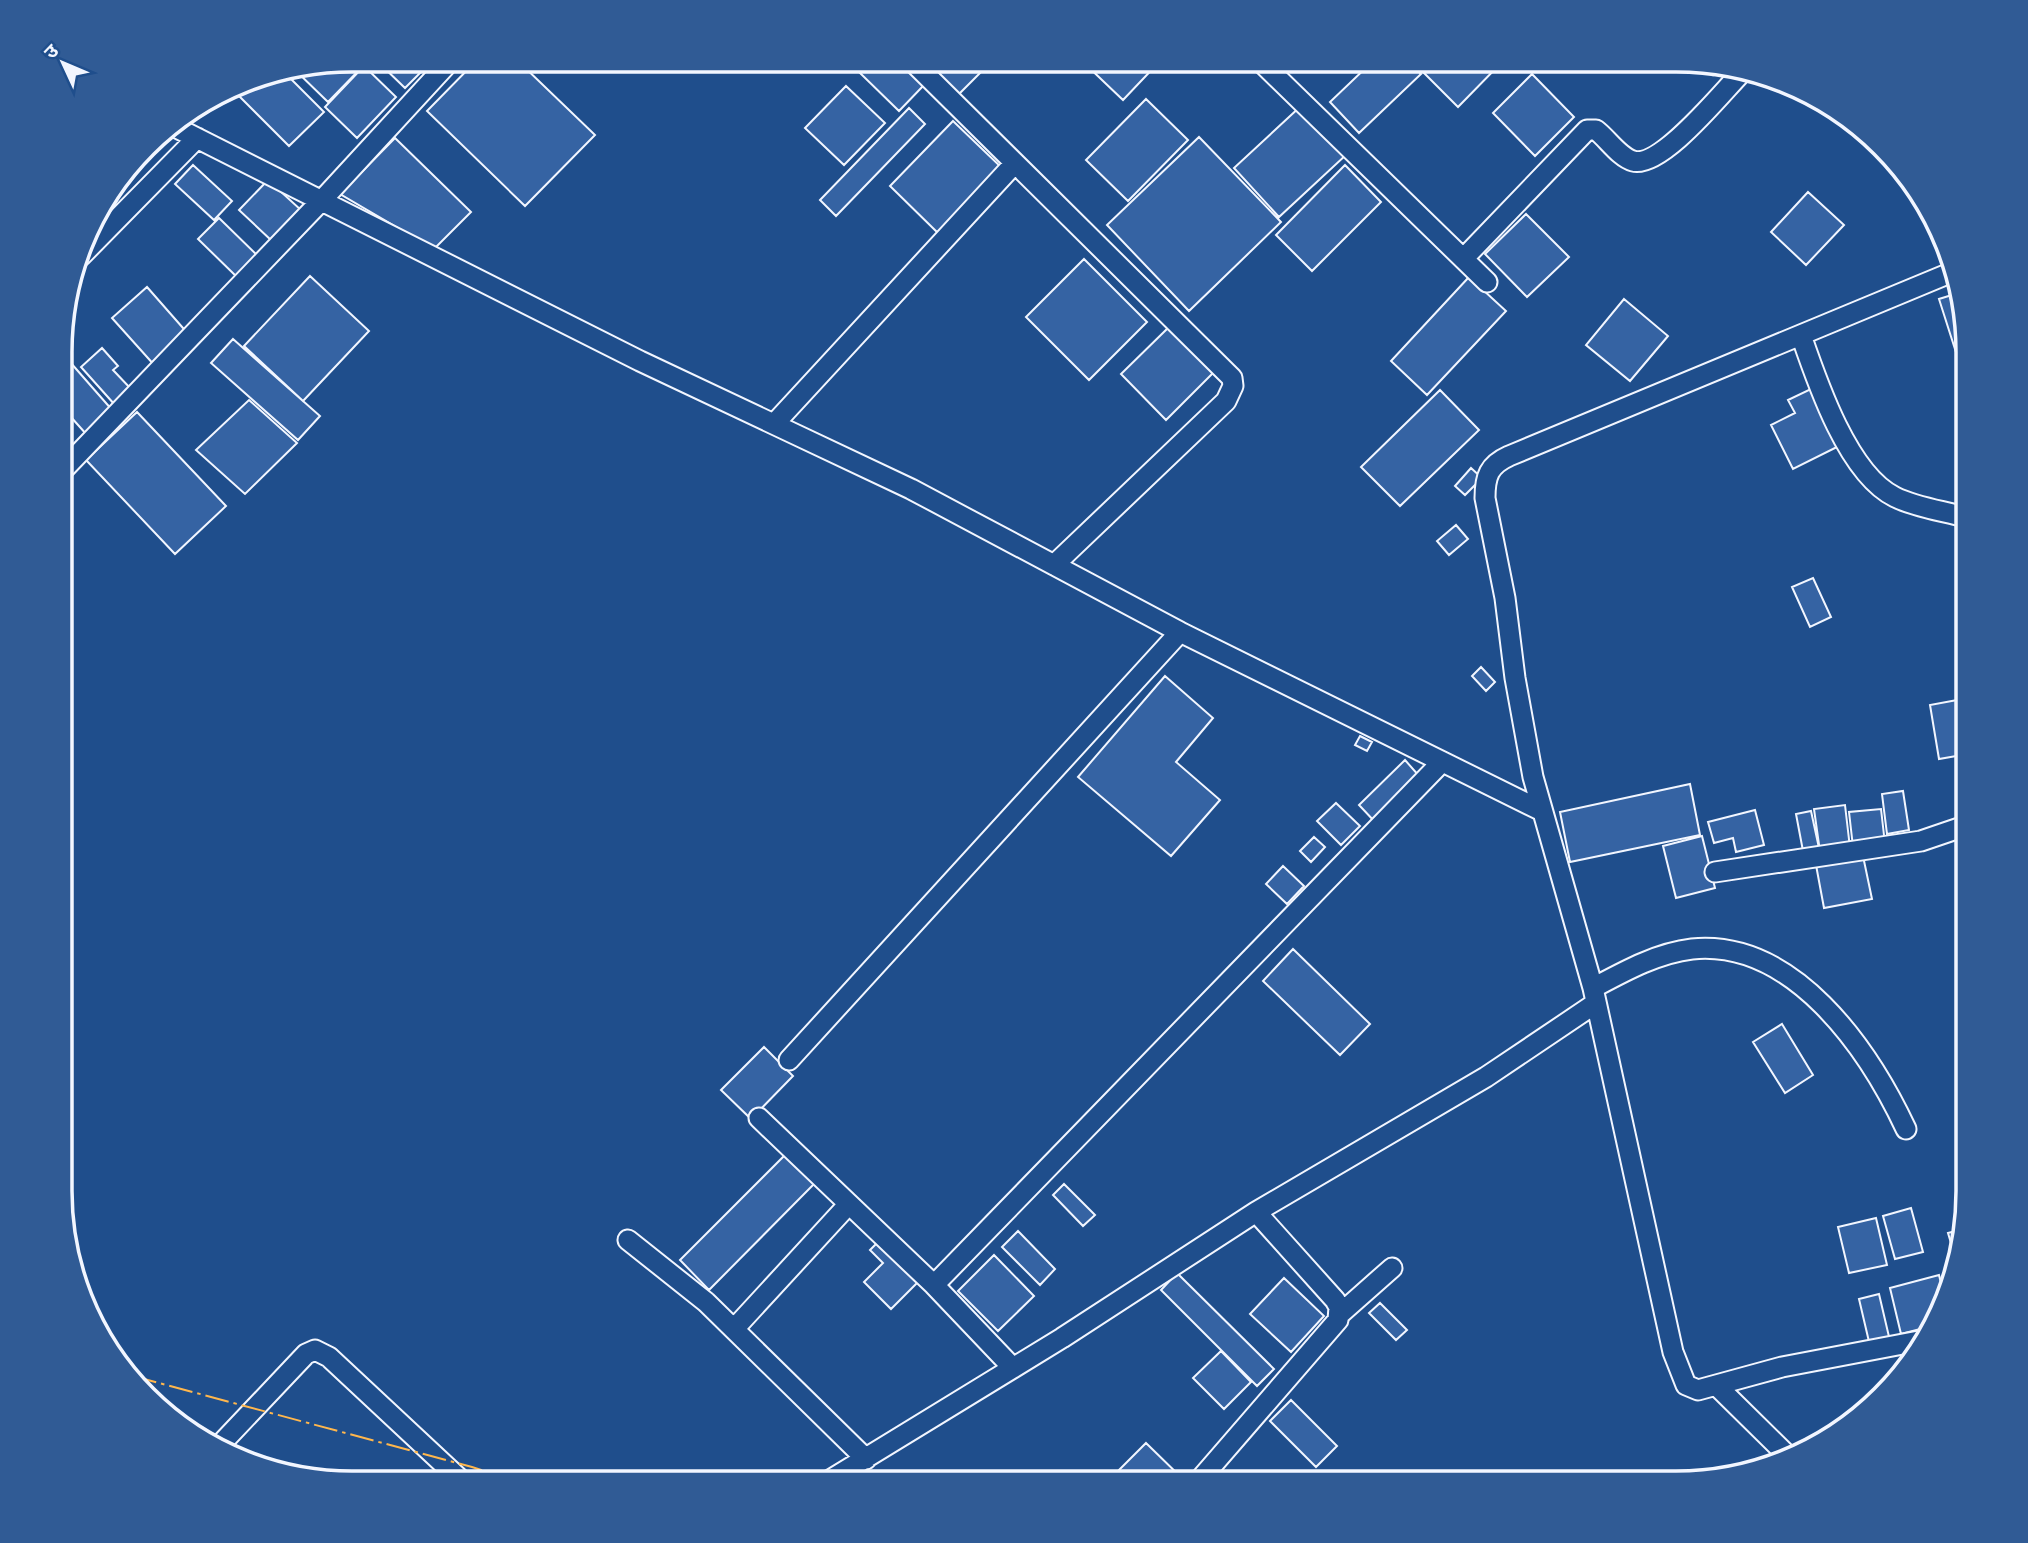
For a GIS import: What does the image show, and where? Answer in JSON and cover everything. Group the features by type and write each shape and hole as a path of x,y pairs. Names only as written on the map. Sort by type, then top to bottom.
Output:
{"street":[{"path":"72,461 323,199 440,72"},
{"path":"923,72 1228,372 1233,386 1226,401 1054,565"},
{"path":"1271,72 1487,282"},
{"path":"1464,258 1587,130 1596,130 1628,158 1642,161 1664,152 1736,78"},
{"path":"181,130 323,199 640,361 911,489 1180,632 1347,712 1540,810"},
{"path":"94,243 197,138"},
{"path":"775,423 1015,163"},
{"path":"1912,1342 1782,1367 1718,1387 1698,1390 1686,1385 1673,1352 1595,995 1540,810 1485,498 1488,472 1496,462 1946,275"},
{"path":"1801,335 1834,421 1877,483 1905,501 1956,515"},
{"path":"789,1060 1180,632"},
{"path":"933,1285 1443,762"},
{"path":"1715,872 1921,841 1956,829"},
{"path":"845,1471 1013,1368 1256,1212 1486,1077 1638,965 1691,949 1720,949 1757,957 1789,975 1839,1024 1873,1067 1906,1129"},
{"path":"760,1118 933,1285 1013,1368"},
{"path":"734,1329 848,1205"},
{"path":"1256,1212 1335,1300 1340,1314"},
{"path":"628,1240 734,1329 866,1459"},
{"path":"1208,1471 1329,1333 1340,1314 1392,1268"},
{"path":"224,1440 306,1354 315,1350 329,1357 451,1471"},
{"path":"1718,1387 1782,1450"}],"building":[{"path":"357,72 328,102 301,76"},
{"path":"358,72 370,72 396,97 357,138 325,107"},
{"path":"388,72 421,72 405,88"},
{"path":"465,72 529,72 595,135 525,206 427,111"},
{"path":"912,72 925,84 899,111 860,73"},
{"path":"936,72 981,72 959,94"},
{"path":"1094,72 1150,72 1123,100"},
{"path":"1361,72 1421,74 1359,133 1330,102"},
{"path":"1423,72 1492,72 1458,107"},
{"path":"1532,74 1574,117 1535,156 1493,113"},
{"path":"290,78 324,112 289,146 239,96"},
{"path":"846,86 885,123 844,165 805,128"},
{"path":"1146,99 1188,140 1128,201 1086,160"},
{"path":"1302,105 1347,154 1279,217 1234,168"},
{"path":"909,108 925,124 836,216 820,200"},
{"path":"953,121 1003,169 940,235 890,186"},
{"path":"1199,137 1281,222 1189,311 1107,225"},
{"path":"395,138 471,212 434,249 340,194"},
{"path":"193,165 232,201 214,220 175,184"},
{"path":"1345,165 1381,202 1312,271 1276,235"},
{"path":"268,180 301,210 272,241 239,210"},
{"path":"1808,192 1844,225 1806,265 1771,232"},
{"path":"1526,214 1569,257 1527,297 1485,254"},
{"path":"219,218 260,258 239,279 198,239"},
{"path":"1084,259 1147,322 1089,380 1026,317"},
{"path":"310,276 369,331 303,401 244,346"},
{"path":"1469,277 1506,311 1427,395 1391,361"},
{"path":"147,287 190,336 156,367 112,318"},
{"path":"1951,295 1956,352 1939,299"},
{"path":"1624,299 1668,336 1630,381 1586,345"},
{"path":"1169,327 1214,372 1166,420 1121,374"},
{"path":"233,339 320,416 298,440 211,363"},
{"path":"102,348 118,366 113,370 132,390 115,405 81,367"},
{"path":"72,364 113,411 87,435 72,418"},
{"path":"1815,387 1843,444 1793,469 1771,425 1795,413 1788,400"},
{"path":"1440,390 1479,430 1400,506 1361,467"},
{"path":"249,400 297,443 245,494 196,450"},
{"path":"137,412 226,506 175,554 86,460"},
{"path":"1471,468 1482,478 1465,495 1455,486"},
{"path":"1456,525 1468,539 1449,555 1437,541"},
{"path":"1813,578 1831,617 1810,627 1792,587"},
{"path":"1481,667 1495,682 1486,691 1472,676"},
{"path":"1165,676 1213,718 1176,762 1220,800 1171,856 1078,777"},
{"path":"1956,700 1956,756 1939,759 1930,705"},
{"path":"1360,736 1372,742 1367,751 1355,745"},
{"path":"1405,760 1420,777 1376,823 1359,805"},
{"path":"1690,784 1700,835 1570,862 1560,812"},
{"path":"1903,791 1909,830 1887,834 1882,794"},
{"path":"1336,803 1360,826 1341,845 1317,821"},
{"path":"1845,805 1850,848 1820,852 1814,809"},
{"path":"1881,809 1885,844 1853,847 1849,812"},
{"path":"1755,810 1764,845 1736,852 1733,838 1714,843 1708,822"},
{"path":"1811,811 1819,848 1803,851 1796,814"},
{"path":"1702,836 1715,888 1676,898 1663,846"},
{"path":"1314,837 1325,847 1311,862 1300,851"},
{"path":"1863,856 1872,899 1824,908 1816,865"},
{"path":"1283,866 1304,886 1287,904 1266,884"},
{"path":"1293,949 1370,1024 1340,1055 1263,981"},
{"path":"1782,1024 1813,1075 1785,1093 1753,1042"},
{"path":"764,1047 793,1076 751,1119 721,1090"},
{"path":"785,1155 814,1184 709,1290 680,1260"},
{"path":"1064,1184 1095,1215 1083,1226 1053,1195"},
{"path":"1911,1208 1923,1252 1895,1259 1883,1216"},
{"path":"1876,1218 1887,1265 1849,1273 1838,1227"},
{"path":"1018,1231 1055,1269 1040,1285 1002,1247"},
{"path":"1953,1232 1951,1244 1948,1233"},
{"path":"880,1240 920,1280 891,1309 864,1282 883,1263 870,1250"},
{"path":"994,1255 1034,1296 998,1331 958,1291"},
{"path":"1177,1273 1274,1369 1257,1386 1161,1290"},
{"path":"1939,1275 1941,1282 1920,1329 1901,1334 1890,1288"},
{"path":"1284,1278 1324,1316 1291,1352 1250,1314"},
{"path":"1879,1294 1890,1341 1870,1346 1859,1299"},
{"path":"1380,1303 1407,1330 1396,1340 1369,1313"},
{"path":"1221,1351 1251,1382 1224,1409 1193,1378"},
{"path":"1291,1400 1337,1446 1316,1467 1270,1421"},
{"path":"1146,1443 1175,1471 1118,1471"}],"power":[{"path":"144,1379 484,1471"}]}
